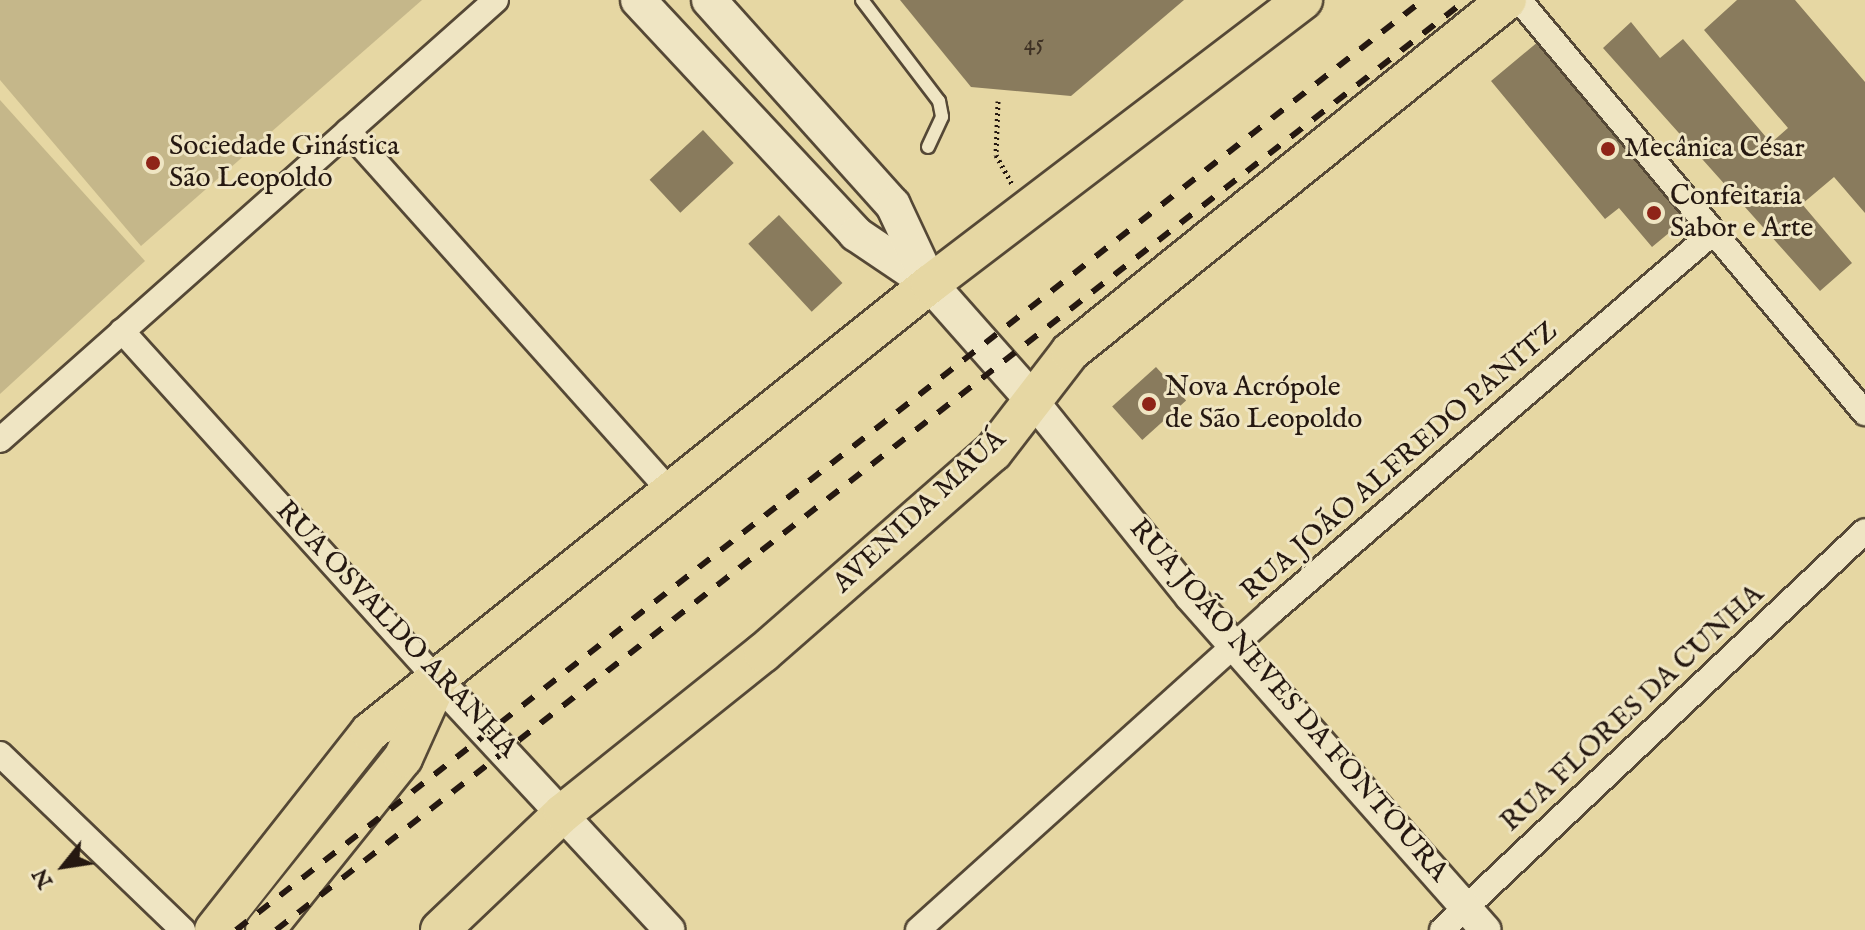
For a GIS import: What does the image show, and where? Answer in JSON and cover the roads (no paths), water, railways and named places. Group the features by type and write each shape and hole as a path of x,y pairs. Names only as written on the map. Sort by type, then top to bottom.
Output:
{"main road":[{"path":"638,0 856,234 930,284 1030,397"},
{"path":"709,0 893,205 930,284"},
{"path":"214,930 370,732 672,494 930,284 1303,0"},
{"name":"AVENIDA MAUÁ","path":"440,930 563,813 763,653 993,452 1030,397 1070,352 1507,0"},
{"path":"265,930 403,758 438,681"}],"street":[{"path":"0,440 496,0"},
{"path":"1519,0 1709,236 1865,413"},
{"path":"348,131 672,494"},
{"name":"RUA JOÃO ALFREDO PANITZ","path":"918,930 1233,646 1709,236"},
{"name":"RUA OSVALDO ARANHA","path":"122,331 438,681 669,930"},
{"name":"RUA JOÃO NEVES DA FONTOURA","path":"1030,397 1233,646 1476,919"},
{"name":"RUA FLORES DA CUNHA","path":"1442,930 1476,919 1865,531"},
{"path":"0,754 183,930"}],"lane":[{"path":"862,0 939,101 942,117 928,147"}],"railway":[{"path":"236,930 1423,0"},
{"path":"276,930 1466,0"}],"place":[{"name":"Mecânica César","path":"1608,149"},
{"name":"Sociedade Ginástica São Leopoldo","path":"153,163"},
{"name":"Confeitaria Sabor e Arte","path":"1654,213"},
{"name":"Nova Acrópole de São Leopoldo","path":"1149,404"}]}
